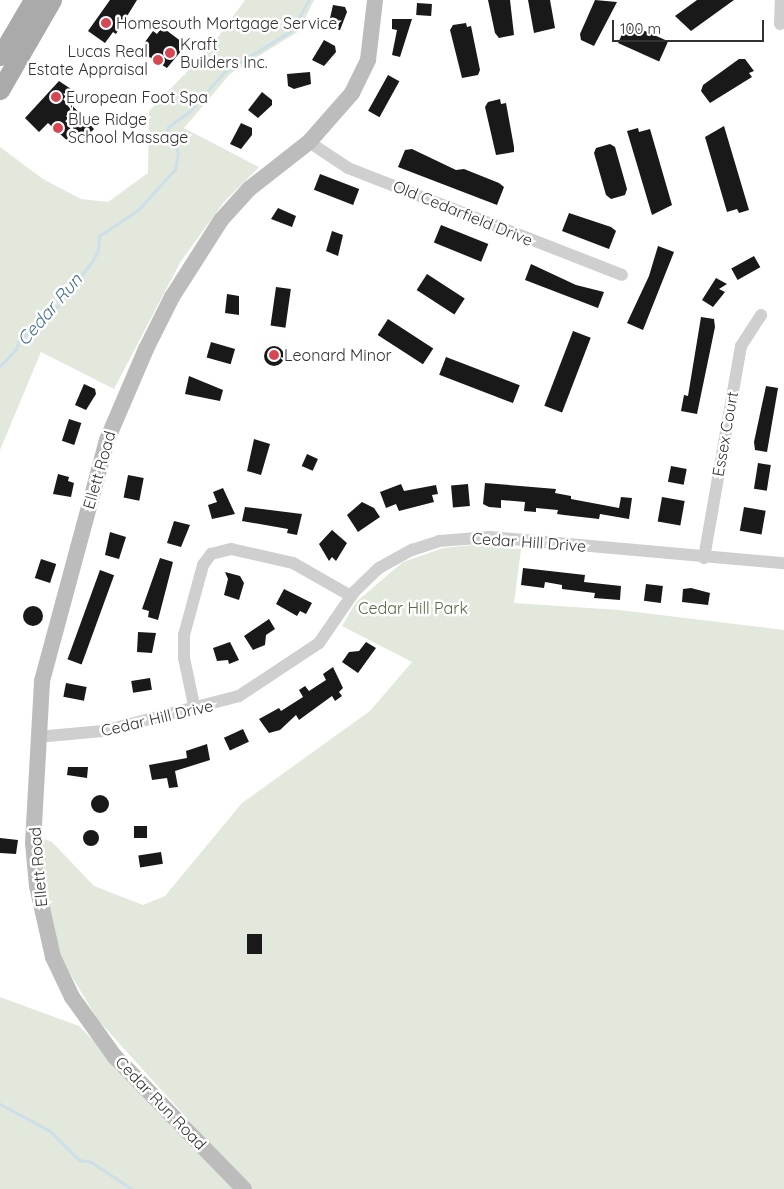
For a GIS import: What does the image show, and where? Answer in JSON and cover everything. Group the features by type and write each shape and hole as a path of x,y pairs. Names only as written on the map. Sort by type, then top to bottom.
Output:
{"main road":[{"path":"0,56 33,0"},
{"path":"0,90 52,0"}],"street":[{"name":"Ellett Road","path":"83,1013 54,957 37,886 33,832 37,737 46,652 122,401 172,297 211,232 249,189 309,142 344,105 366,66 373,39 375,0"},
{"path":"780,24 781,0"},
{"name":"Old Cedarfield Drive","path":"309,142 348,168 622,275"},
{"name":"Essex Court","path":"704,558 741,346 761,315"},
{"name":"Cedar Hill Drive","path":"37,737 82,735 195,710 239,696 312,649 329,632 351,596 391,560 423,545 454,538 490,537 704,558 784,563"},
{"path":"195,710 184,658 184,635 203,565 211,554 231,550 293,563 351,596"},
{"name":"Cedar Run Road","path":"83,1013 115,1057 244,1189"}],"green space":[{"path":"245,0 314,0 299,31 230,74 184,128 259,167 224,202 181,261 114,389 41,352 0,450 0,147 43,179 81,199 108,202 148,173 149,111 210,48"},
{"name":"Cedar Hill Park","path":"472,545 521,549 514,603 619,610 784,630 784,1189 251,1189 98,1020 60,957 49,916 41,838 52,842 94,886 143,905 165,896 242,803 370,711 412,662 342,626 356,602 403,562 443,548"},
{"path":"0,997 79,1026 238,1189 0,1189"}],"building":[{"path":"110,0 137,0 116,34 113,32 105,43 88,31"},
{"path":"488,0 510,0 514,35 499,38 495,33"},
{"path":"528,0 550,0 555,28 534,33"},
{"path":"595,0 617,2 594,46 581,40 580,34"},
{"path":"697,0 734,0 691,31 675,16"},
{"path":"417,3 432,4 431,16 416,15"},
{"path":"333,5 345,7 347,12 340,30 328,27"},
{"path":"392,19 412,19 400,57 392,55 397,30 392,29"},
{"path":"466,23 467,27 471,26 480,70 478,75 462,78 450,30 453,25"},
{"path":"627,23 668,41 659,61 618,43"},
{"path":"162,27 186,45 167,68 143,53 149,45 145,42 153,31 157,34"},
{"path":"324,40 335,46 336,52 324,66 312,60"},
{"path":"739,59 745,59 754,71 749,73 752,77 710,103 701,91 703,85"},
{"path":"310,72 311,84 294,89 288,86 287,74"},
{"path":"388,75 399,81 379,117 368,111"},
{"path":"59,81 77,93 69,102 94,129 84,139 80,134 71,144 48,123 39,132 25,118"},
{"path":"262,92 272,100 272,105 258,118 248,110"},
{"path":"500,99 501,104 506,103 514,152 496,155 485,107 488,102"},
{"path":"241,123 252,128 252,135 241,149 230,144"},
{"path":"724,126 749,210 739,213 737,209 727,212 705,137"},
{"path":"638,128 639,132 650,129 672,205 652,215 627,131"},
{"path":"610,144 615,147 627,189 625,195 611,199 606,195 594,153 596,148"},
{"path":"412,149 456,170 464,169 499,183 504,187 497,205 398,167 405,150"},
{"path":"320,174 359,189 353,205 314,190"},
{"path":"278,208 296,216 292,227 271,219"},
{"path":"569,213 611,227 616,231 609,249 562,231"},
{"path":"441,225 488,244 481,262 434,243"},
{"path":"332,231 343,235 338,256 326,251"},
{"path":"658,246 674,252 643,330 627,323 649,276"},
{"path":"754,256 760,267 738,280 731,269"},
{"path":"531,264 576,285 604,292 598,308 525,280"},
{"path":"427,274 465,299 454,314 417,290"},
{"path":"716,278 727,284 719,289 725,292 713,307 702,300"},
{"path":"276,287 291,289 285,328 271,326"},
{"path":"227,294 239,296 239,315 225,313"},
{"path":"701,317 714,319 715,327 697,414 681,411 684,395 688,396"},
{"path":"388,319 433,348 423,364 378,335"},
{"path":"573,331 591,338 562,412 544,406"},
{"path":"211,342 235,349 231,364 207,357"},
{"name":"Leonard Minor","path":"270,346 278,346 284,352 284,360 278,366 270,366 264,360 264,352"},
{"path":"446,357 520,385 513,403 439,375"},
{"path":"189,376 223,390 220,401 185,394"},
{"path":"84,384 95,389 96,394 86,410 75,405"},
{"path":"766,386 778,388 767,452 755,450 754,442"},
{"path":"69,419 81,423 74,445 62,441"},
{"path":"254,439 270,444 261,475 247,471"},
{"path":"307,454 318,459 313,471 302,466"},
{"path":"758,463 771,465 767,491 754,489"},
{"path":"671,466 687,469 684,485 668,482"},
{"path":"58,474 69,477 68,481 74,483 71,497 53,494"},
{"path":"128,475 144,478 139,501 124,498"},
{"path":"485,483 556,489 555,493 571,496 571,499 619,508 621,497 632,498 629,519 600,514 599,519 564,515 557,514 558,510 536,508 536,512 524,511 525,502 501,500 501,508 489,507 483,504"},
{"path":"401,484 404,491 436,485 438,494 432,495 434,502 399,511 396,504 386,508 380,492"},
{"path":"468,484 470,506 453,507 451,485"},
{"path":"223,488 235,514 212,519 208,505 217,502 213,492"},
{"path":"662,497 685,501 680,526 658,522"},
{"path":"362,502 374,508 380,517 358,532 347,515"},
{"path":"245,507 302,514 297,535 287,533 288,529 242,521"},
{"path":"744,507 766,511 761,534 740,531"},
{"path":"174,521 190,525 181,547 167,543"},
{"path":"332,530 347,543 336,561 332,557 329,561 319,544"},
{"path":"110,532 126,537 119,559 105,555"},
{"path":"160,558 173,562 158,620 148,617 149,611 142,609"},
{"path":"41,559 56,564 50,583 35,578"},
{"path":"523,568 585,575 584,582 621,586 620,600 594,598 595,593 562,589 562,585 545,582 544,588 521,585"},
{"path":"100,570 114,575 82,664 68,659"},
{"path":"225,572 240,576 244,583 239,600 224,595 228,579"},
{"path":"646,584 663,586 661,603 644,601"},
{"path":"691,588 710,593 708,605 682,602 683,589"},
{"path":"284,589 312,603 306,614 300,611 297,616 276,604"},
{"path":"33,606 40,609 43,616 40,623 33,626 26,623 23,616 26,609"},
{"path":"269,619 275,629 266,635 265,645 253,650 244,636"},
{"path":"138,632 156,633 152,653 137,652"},
{"path":"230,642 239,660 229,664 228,660 217,661 213,648"},
{"path":"366,642 376,648 358,673 342,662 349,652 359,651"},
{"path":"333,667 343,688 339,692 342,696 335,701 332,696 299,720 296,715 280,730 269,733 259,719 279,708 281,711 303,697 299,690 305,686 309,691 326,680 323,674"},
{"path":"150,678 152,690 133,693 131,681"},
{"path":"66,683 87,687 84,701 63,697"},
{"path":"243,729 249,742 230,751 224,738"},
{"path":"207,744 210,760 175,771 178,787 169,788 167,778 152,780 149,765 187,758 186,751"},
{"path":"68,767 88,767 87,778 67,775"},
{"path":"100,795 106,798 109,804 106,810 100,813 94,810 91,804 94,798"},
{"path":"134,826 147,826 147,838 134,838"},
{"path":"88,830 94,830 99,835 97,844 88,846 83,841 83,835"},
{"path":"0,838 18,840 16,854 0,853"},
{"path":"161,852 163,864 140,867 138,856"},
{"path":"247,934 262,934 262,954 247,954"}],"waterway":[{"name":"Cedar Run","path":"0,366 16,349 19,340 55,309 91,263 98,251 99,236 138,210 175,169 178,153 175,145 166,140 168,127 189,112 225,71 291,31 309,0"},
{"name":"Cedar Run","path":"0,1104 50,1131 79,1160 91,1162 132,1189"}],"place":[{"name":"Homesouth Mortgage Service","path":"106,23"},
{"name":"Kraft Builders Inc.","path":"170,53"},
{"name":"Lucas Real Estate Appraisal","path":"158,60"},
{"name":"European Foot Spa","path":"56,97"},
{"name":"Blue Ridge School Massage","path":"58,128"},
{"name":"Leonard Minor","path":"274,355"}]}
